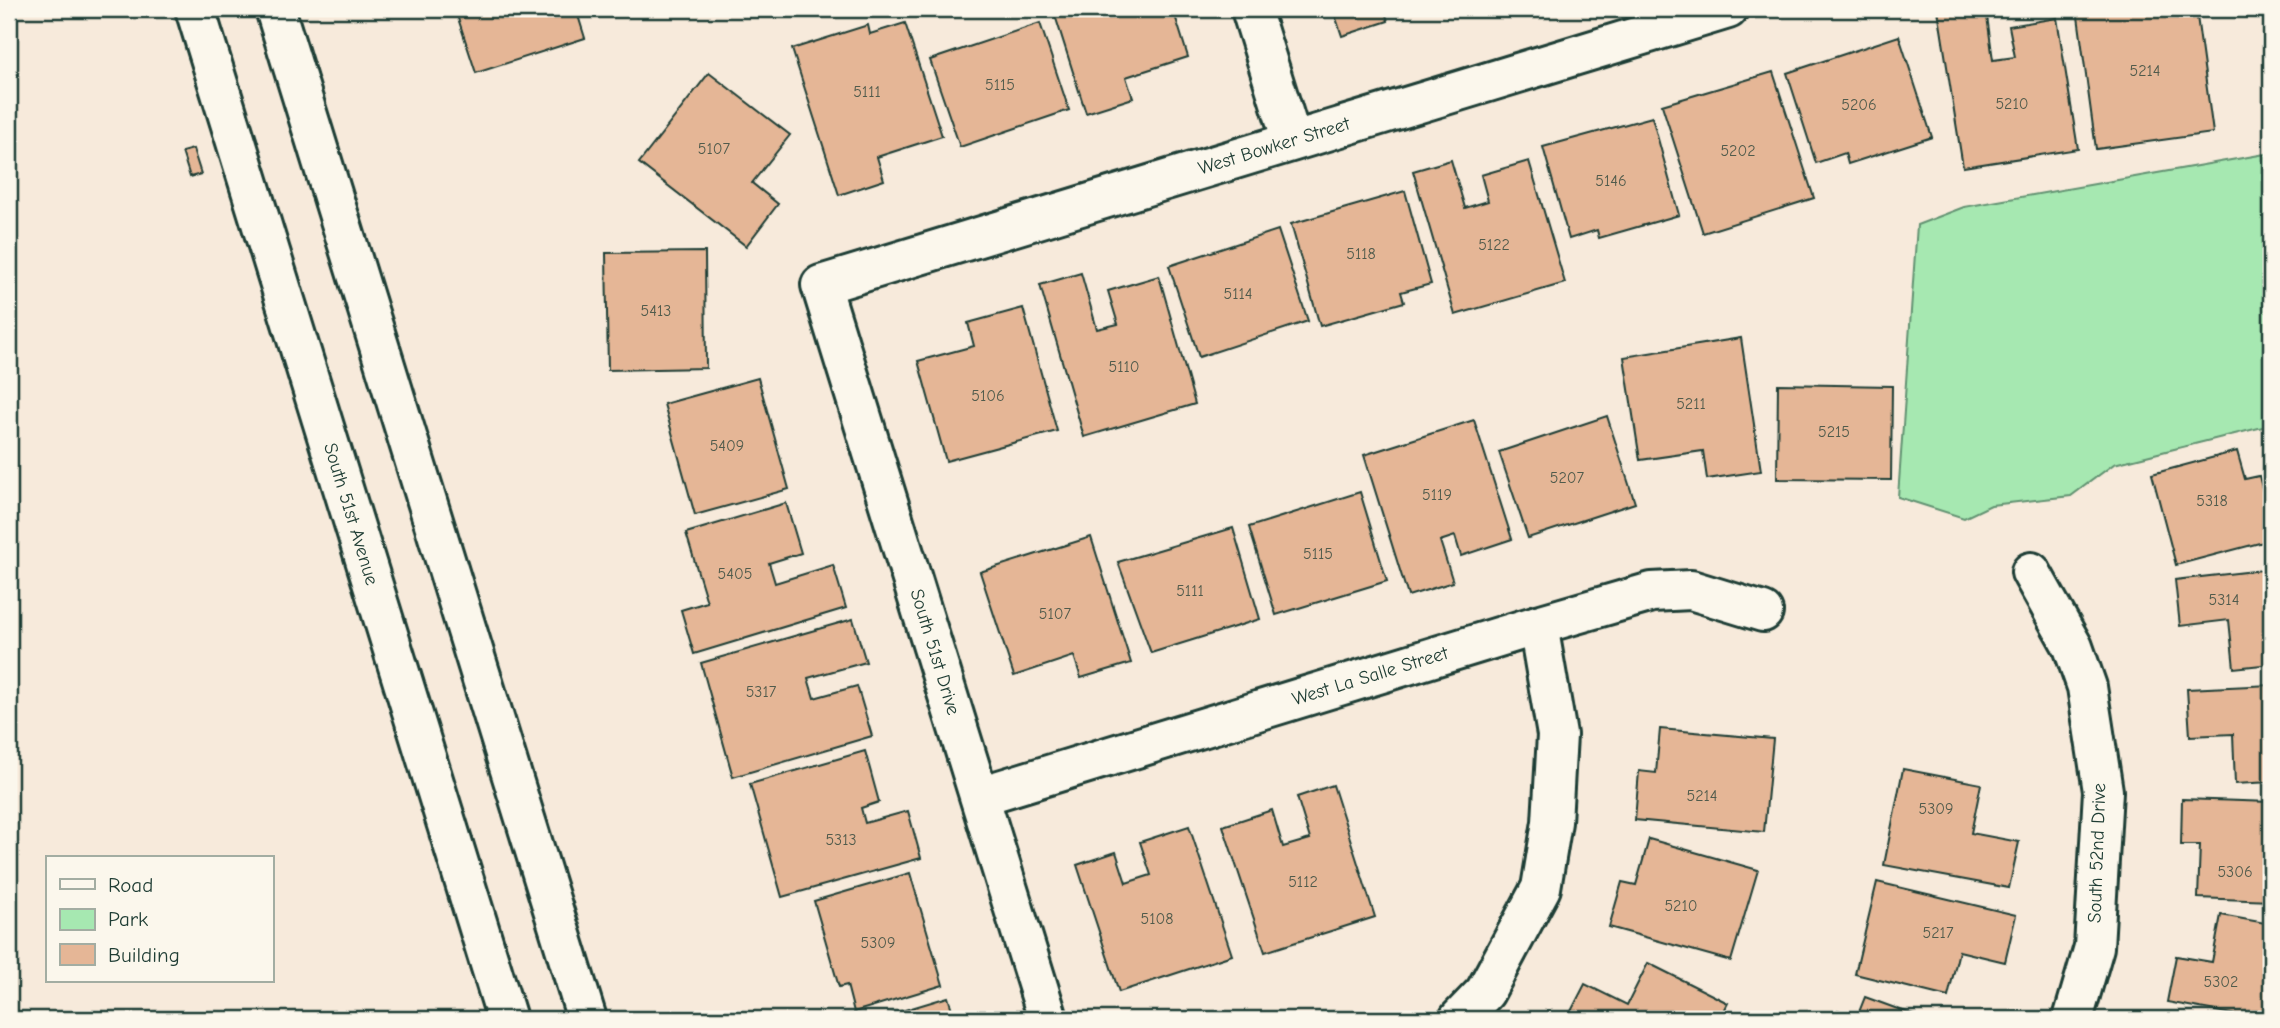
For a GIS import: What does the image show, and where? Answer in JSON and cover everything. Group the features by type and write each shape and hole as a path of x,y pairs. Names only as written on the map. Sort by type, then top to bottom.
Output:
{"street":[{"name":"South 51st Avenue","path":"195,9 507,1019"},
{"path":"275,9 586,1019"},
{"path":"1251,9 1292,141"},
{"name":"West Bowker Street","path":"821,285 1728,9"},
{"name":"South 51st Drive","path":"821,285 1048,1019"},
{"name":"South 52nd Drive","path":"2031,572 2073,647 2087,687 2103,791 2094,947 2073,1019"},
{"name":"West La Salle Street","path":"980,796 1652,592 1691,590 1763,612"},
{"path":"1459,1019 1485,992 1541,888 1552,822 1557,735 1538,625"}],"green space":[{"path":"2271,153 2271,425 2114,464 2071,496 1991,505 1964,518 1898,497 1917,225 1964,207"}],"building":[{"path":"455,9 576,9 585,38 476,73"},
{"path":"1053,9 1173,9 1188,57 1126,77 1133,98 1086,113"},
{"path":"1333,9 1384,9 1388,21 1342,36"},
{"path":"1986,9 1993,60 2015,57 2009,26 2057,18 2078,149 1963,167 1938,10"},
{"path":"2077,9 2196,9 2213,133 2096,149"},
{"path":"905,23 942,136 877,157 884,180 839,195 792,49 868,25 870,34"},
{"path":"1040,23 1069,110 960,147 930,60"},
{"path":"1899,36 1932,137 1848,164 1845,153 1816,163 1787,73"},
{"path":"1773,72 1814,198 1703,233 1662,105"},
{"path":"709,73 790,135 752,183 778,204 746,246 639,163"},
{"path":"1652,117 1679,215 1599,238 1597,230 1569,239 1543,147"},
{"path":"193,149 201,174 190,177 182,152"},
{"path":"1451,160 1465,208 1488,201 1481,175 1529,161 1565,283 1455,315 1413,171"},
{"path":"1405,191 1431,284 1401,292 1404,302 1320,326 1291,224"},
{"path":"1278,230 1308,321 1199,357 1169,266"},
{"path":"705,252 706,368 608,370 606,253"},
{"path":"1081,273 1097,329 1118,324 1108,291 1159,276 1195,404 1084,437 1040,285"},
{"path":"1023,308 1057,431 946,461 918,361 974,346 968,323"},
{"path":"1741,338 1761,471 1707,479 1703,451 1640,460 1624,357"},
{"path":"758,378 789,489 695,515 664,404"},
{"path":"1778,384 1892,386 1891,480 1777,479"},
{"path":"1607,416 1635,503 1528,538 1499,452"},
{"path":"1474,420 1512,539 1461,556 1455,536 1440,541 1453,582 1408,596 1364,455"},
{"path":"2237,451 2245,479 2259,476 2271,523 2271,540 2176,565 2152,474"},
{"path":"1360,492 1387,581 1276,615 1249,527"},
{"path":"786,503 801,553 769,563 775,583 833,565 846,608 694,654 681,610 707,602 686,533"},
{"path":"1233,528 1260,619 1151,653 1118,562"},
{"path":"1091,537 1131,663 1081,678 1074,656 1014,676 980,572"},
{"path":"2271,569 2271,664 2234,668 2229,620 2180,626 2175,580"},
{"path":"853,619 866,662 808,678 814,698 857,686 872,736 733,777 701,663"},
{"path":"2271,685 2271,782 2235,784 2233,734 2190,736 2187,689"},
{"path":"1660,729 1773,739 1764,832 1635,820 1639,771 1656,773"},
{"path":"865,751 879,802 861,808 865,823 908,811 921,858 782,897 750,784"},
{"path":"1903,769 1981,784 1971,833 2019,842 2009,888 1884,865"},
{"path":"1333,785 1375,917 1265,952 1223,826 1272,810 1283,847 1310,839 1297,797"},
{"path":"2182,799 2271,802 2271,901 2198,898 2200,845 2181,845"},
{"path":"1189,826 1232,955 1119,992 1077,865 1116,852 1126,883 1151,875 1140,842"},
{"path":"1649,839 1758,870 1731,961 1609,927 1622,882 1636,885"},
{"path":"910,873 943,985 854,1012 847,985 839,987 814,901"},
{"path":"1877,882 2016,915 2005,962 1959,951 1948,997 1855,974"},
{"path":"2221,915 2271,924 2271,1019 2167,1002 2176,956 2212,962"},
{"path":"1648,963 1728,1003 1720,1019 1567,1019 1585,984 1627,1005"},
{"path":"948,997 955,1019 875,1019"},
{"path":"1865,997 1925,1019 1834,1019 1838,1010 1857,1017"}]}
